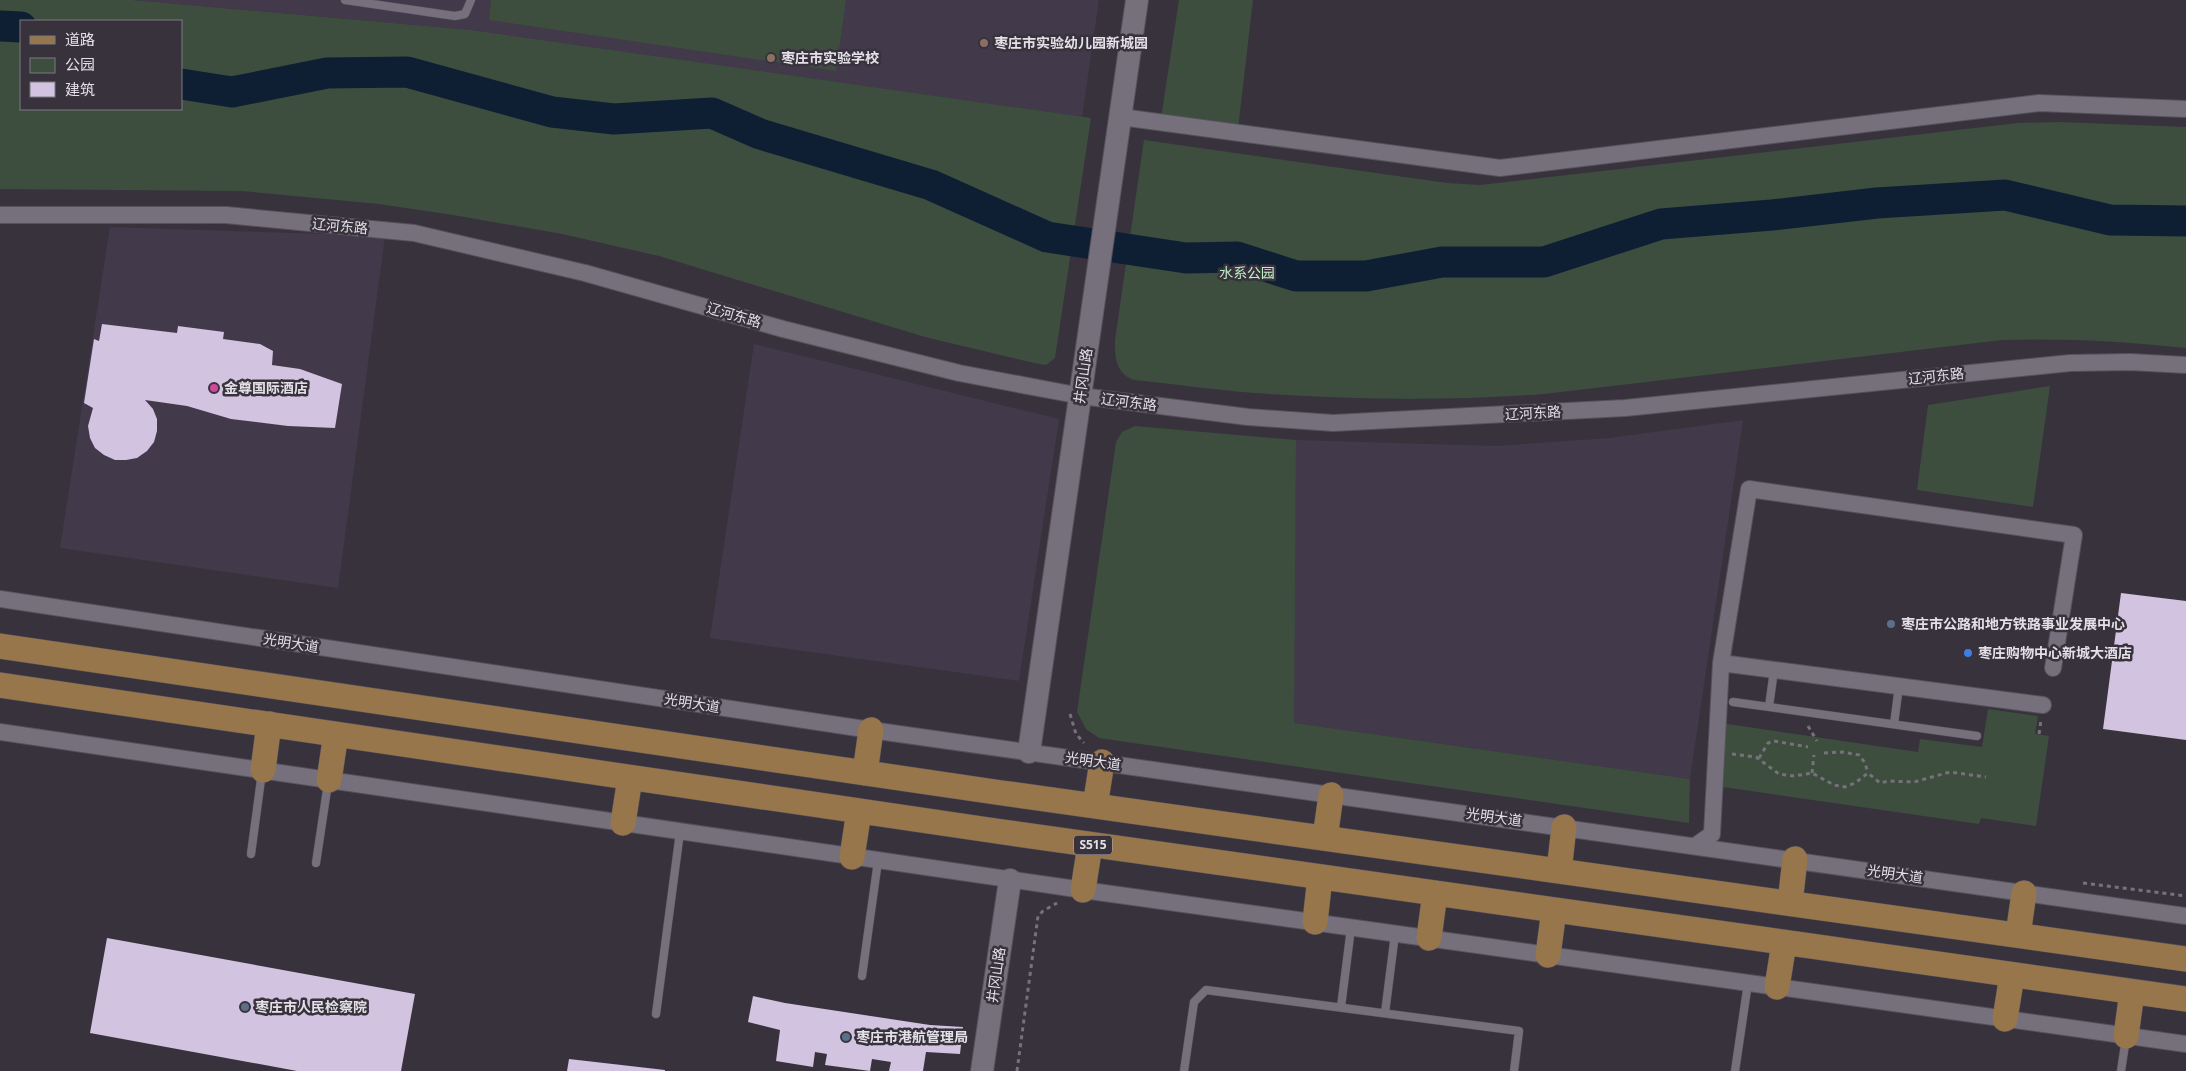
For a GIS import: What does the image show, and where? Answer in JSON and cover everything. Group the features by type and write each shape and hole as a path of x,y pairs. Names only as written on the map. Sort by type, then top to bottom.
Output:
{"main road":[{"path":"0,646 864,773 2186,958"},
{"name":"S515","path":"0,685 858,811 2186,999"},
{"path":"262,770 269,724"},
{"path":"864,773 871,730"},
{"path":"329,780 336,734"},
{"path":"1095,754 1096,806"},
{"path":"623,824 630,778"},
{"path":"1325,838 1330,795"},
{"path":"852,857 858,811"},
{"path":"1558,871 1564,827"},
{"path":"1083,890 1090,844"},
{"path":"1790,903 1795,859"},
{"path":"1314,922 1320,877"},
{"path":"1429,938 1435,893"},
{"path":"2018,935 2024,893"},
{"path":"1548,955 1554,910"},
{"path":"1777,987 1784,943"},
{"path":"2005,1019 2012,975"},
{"path":"2126,1036 2132,992"}],"street":[{"name":"井冈山路","path":"1029,752 1137,0"},
{"path":"1121,117 1500,168 2039,103 2186,110"},
{"name":"辽河东路","path":"0,215 226,215 414,233 585,273 783,329 958,373 1080,396 1248,417 1333,423 1625,408 2070,363 2130,362 2186,365"},
{"path":"1695,846 1712,834 1721,663 1749,489 2074,534 2053,668"},
{"name":"光明大道","path":"0,599 871,730 1029,752 1095,754 1330,795 1795,859 2186,916"},
{"path":"1721,663 2043,705"},
{"path":"0,732 1010,880 2186,1044"},
{"name":"井冈山路","path":"982,1071 1010,880"}],"lane":[{"path":"345,0 455,16 465,14 471,0"},
{"path":"1769,707 1774,670"},
{"path":"1894,724 1900,686"},
{"path":"1733,702 1977,736"},
{"path":"251,854 262,770"},
{"path":"316,863 329,780"},
{"path":"656,1014 680,832"},
{"path":"862,976 878,861"},
{"path":"1341,1008 1352,928"},
{"path":"1385,1013 1395,934"},
{"path":"1735,1071 1748,983"},
{"path":"1184,1071 1194,1002 1206,990 1519,1031 1514,1071"},
{"path":"2121,1071 2126,1036"}],"path":[{"path":"1070,714 1076,734 1095,754"},
{"path":"1808,726 1817,741"},
{"path":"1759,758 1768,743 1774,741 1808,746"},
{"path":"1727,750 1730,754 1744,754 1759,758 1780,774 1794,776 1812,774 1834,785 1845,787 1868,773"},
{"path":"1824,753 1843,752 1859,755 1865,763 1868,773 1880,783 1889,781 1914,782 1950,772 1986,777"},
{"path":"1812,774 1814,755"},
{"path":"1017,1071 1038,916 1056,903"}],"shaded area":[{"path":"132,0 1099,0 1082,117 471,30"},
{"name":"金尊国际酒店","path":"110,227 385,236 338,588 60,548"},
{"path":"754,344 1059,419 1019,681 710,638"},
{"path":"1743,420 1690,779 1293,723 1296,440 1496,446 1609,438"}],"green space":[{"path":"0,0 132,0 471,30 1091,118 1055,358 1046,365 925,337 659,256 562,234 379,204 242,191 0,189"},
{"path":"491,0 846,0 836,71 489,20"},
{"path":"1179,0 1253,0 1238,129 1161,118"},
{"name":"水系公园","path":"2060,122 2186,127 2186,348 2048,339 2002,340 1544,394 1436,399 1327,397 1209,389 1134,380 1123,373 1117,364 1115,340 1144,140 1447,183 1480,185 2018,123"},
{"path":"2050,386 2033,507 1917,490 1928,405"},
{"path":"1135,426 1296,440 1294,723 1690,779 1689,823 1099,738 1086,729 1077,712 1116,442 1122,432"},
{"path":"1988,709 2038,716 2035,734 2049,736 2036,826 1981,818 1979,824 1709,785 1721,723 1918,752 1920,739 1982,747"}],"building":[{"path":"102,324 177,333 178,326 224,332 223,339 260,344 273,351 272,365 300,369 342,384 335,428 288,426 231,419 187,406 145,400 153,409 157,419 157,431 154,442 147,451 137,458 115,460 95,448 90,438 88,426 93,408 84,403 94,339 99,341"},
{"path":"2121,593 2186,601 2186,740 2103,729"},
{"path":"107,938 415,994 401,1071 297,1071 90,1033"},
{"path":"753,996 785,1003 930,1025 963,1027 960,1054 926,1052 923,1071 889,1071 891,1062 872,1059 870,1071 825,1065 827,1054 815,1052 813,1067 776,1061 780,1030 748,1022"},
{"path":"569,1059 665,1070 665,1071 567,1071"}],"waterway":[{"path":"0,26 20,27"},
{"path":"182,84 232,92 327,73 407,72 552,112 614,119 712,113 760,134 931,185 1047,237 1186,258 1237,257 1296,276 1366,276 1442,262 1544,262 1661,224 1772,215 1877,203 2005,195 2110,220 2186,221"}],"place":[{"name":"枣庄市实验幼儿园新城园","path":"984,43"},
{"name":"枣庄市实验学校","path":"771,58"},
{"name":"金尊国际酒店","path":"214,388"},
{"name":"枣庄市公路和地方铁路事业发展中心","path":"1891,624"},
{"name":"枣庄购物中心新城大酒店","path":"1968,653"},
{"name":"枣庄市人民检察院","path":"245,1007"},
{"name":"枣庄市港航管理局","path":"846,1037"}]}
